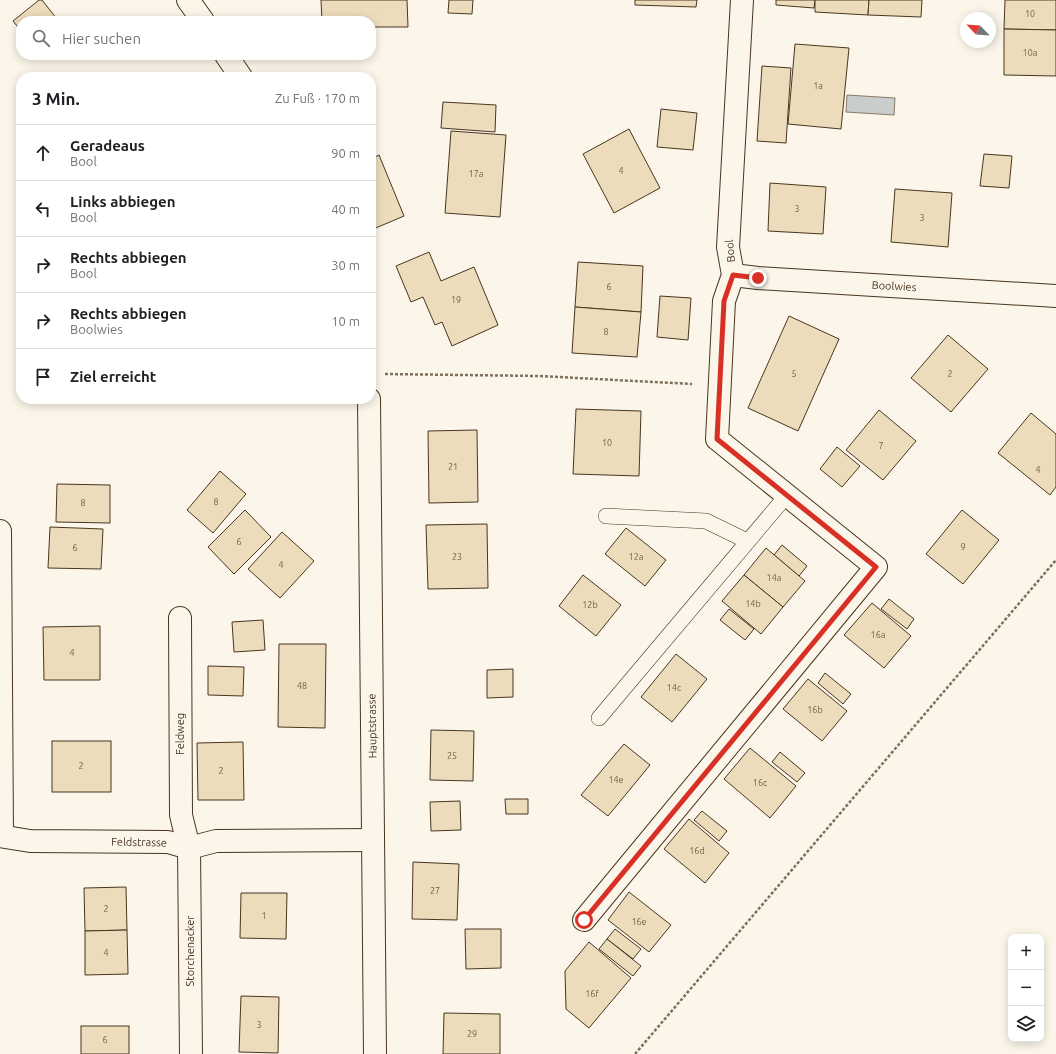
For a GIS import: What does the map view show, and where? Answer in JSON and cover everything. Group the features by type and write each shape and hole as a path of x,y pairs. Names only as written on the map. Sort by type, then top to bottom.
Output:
{"street":[{"path":"188,0 199,16"},
{"name":"Bool","path":"584,920 876,567 717,439 724,301 733,275 728,247 742,0"},
{"path":"229,60 238,72"},
{"name":"Boolwies","path":"733,275 758,278 1056,296"},
{"name":"Hauptstrasse","path":"368,404 374,1054"},
{"path":"0,531 1,836"},
{"name":"Feldweg","path":"180,618 181,816 189,848"},
{"name":"Feldstrasse","path":"1,836 30,841 168,842 189,848"},
{"path":"189,848 216,841 373,840"},
{"name":"Storchenacker","path":"189,848 191,1054"}],"lane":[{"path":"599,718 787,495"},
{"path":"606,516 706,521 747,541"}],"path":[{"path":"385,374 539,376 720,386"},
{"path":"635,1054 1056,560"}],"shaded area":[{"path":"847,95 895,98 894,115 846,112"}],"building":[{"path":"39,0 42,0 55,16 19,16"},
{"path":"321,0 407,0 408,27 376,27 376,16 322,16"},
{"path":"449,0 473,0 472,14 448,13"},
{"path":"635,0 697,0 696,7 635,5"},
{"path":"776,0 815,0 814,8 776,5"},
{"path":"815,0 869,0 868,15 815,12"},
{"path":"869,0 922,0 921,17 868,15"},
{"path":"1005,0 1056,0 1056,30 1004,29"},
{"path":"1004,29 1056,30 1056,76 1004,75"},
{"path":"795,44 849,48 841,129 788,124"},
{"path":"762,66 791,68 786,143 757,141"},
{"path":"443,102 496,105 495,132 441,128"},
{"path":"661,109 697,113 693,150 657,147"},
{"path":"629,129 660,188 614,213 583,154"},
{"path":"451,131 506,135 500,217 445,213"},
{"path":"984,154 1012,156 1009,188 980,186"},
{"path":"379,155 404,216 376,228 376,156"},
{"path":"770,183 826,187 823,234 768,231"},
{"path":"895,189 952,193 948,247 891,242"},
{"path":"429,252 441,281 474,267 498,325 452,346 442,322 435,325 423,297 411,302 396,266"},
{"path":"578,262 643,266 641,312 575,307"},
{"path":"660,296 691,298 688,340 657,337"},
{"path":"575,307 641,312 637,357 572,353"},
{"path":"789,316 839,339 798,431 748,408"},
{"path":"948,335 988,369 951,412 911,378"},
{"path":"576,409 641,411 639,476 573,474"},
{"path":"879,410 916,441 883,480 846,450"},
{"path":"1031,413 1056,434 1056,487 1050,495 998,453"},
{"path":"477,430 478,502 429,503 428,431"},
{"path":"837,447 860,466 842,487 820,469"},
{"path":"220,471 246,494 213,533 187,510"},
{"path":"57,484 110,485 110,523 56,522"},
{"path":"245,510 271,537 234,574 208,547"},
{"path":"962,510 999,540 963,584 926,554"},
{"path":"487,524 488,588 428,589 426,525"},
{"path":"50,527 103,529 101,569 48,568"},
{"path":"626,528 666,560 645,586 605,554"},
{"path":"282,532 314,561 280,598 248,569"},
{"path":"782,545 807,566 799,576 774,555"},
{"path":"766,548 805,581 783,607 744,575"},
{"path":"583,575 621,605 596,636 559,606"},
{"path":"744,575 783,607 761,634 722,601"},
{"path":"889,599 914,619 907,629 881,609"},
{"path":"872,603 911,636 884,668 844,635"},
{"path":"729,609 754,629 745,640 720,620"},
{"path":"263,620 265,650 234,652 232,622"},
{"path":"100,626 100,680 44,680 43,627"},
{"path":"279,644 326,644 325,728 278,727"},
{"path":"676,654 707,679 672,722 641,697"},
{"path":"208,666 244,667 243,696 208,695"},
{"path":"513,669 513,697 487,698 487,670"},
{"path":"825,673 851,694 843,704 818,683"},
{"path":"808,679 847,711 822,741 783,709"},
{"path":"431,730 474,731 473,781 430,780"},
{"path":"52,741 111,741 111,792 52,792"},
{"path":"243,742 244,800 198,800 197,743"},
{"path":"624,744 650,765 608,816 581,795"},
{"path":"750,748 796,786 770,818 724,779"},
{"path":"780,752 805,773 797,782 772,762"},
{"path":"505,799 528,799 528,814 506,814"},
{"path":"460,801 461,830 431,831 430,802"},
{"path":"702,811 727,831 719,841 694,820"},
{"path":"689,819 729,853 705,883 664,849"},
{"path":"413,862 459,864 457,920 412,919"},
{"path":"126,887 127,930 85,931 84,888"},
{"path":"629,892 671,925 649,952 608,920"},
{"path":"241,893 287,893 286,939 240,938"},
{"path":"465,929 501,929 501,968 466,969"},
{"path":"615,929 641,949 633,959 607,939"},
{"path":"127,930 128,974 85,975 85,931"},
{"path":"607,939 641,966 633,976 599,949"},
{"path":"589,942 631,978 589,1028 566,1009 565,971"},
{"path":"241,996 279,997 278,1053 239,1052"},
{"path":"444,1013 500,1014 500,1054 443,1054"},
{"path":"81,1026 129,1026 129,1054 81,1054"}],"route":[{"path":"584,920 876,567 717,439 724,301 733,275 758,278"}]}
